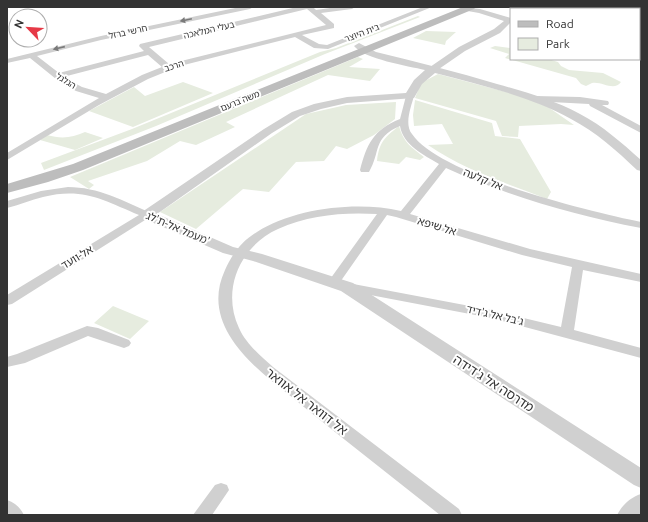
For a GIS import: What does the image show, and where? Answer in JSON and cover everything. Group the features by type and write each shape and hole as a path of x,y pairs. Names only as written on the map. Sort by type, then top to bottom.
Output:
{"main road":[{"name":"משה ברעם","path":"7,189 78,167 464,8"},
{"name":"משה ברעם","path":"7,183 73,163 464,8"},
{"path":"382,42 381,49 384,54"}],"street":[{"name":"חרשי ברזל","path":"7,61 101,38 250,7"},
{"name":"בעלי המלאכה","path":"167,67 136,41 306,7"},
{"path":"313,10 352,7"},
{"name":"בית היוצר","path":"296,35 317,46 328,47 429,7"},
{"path":"365,170 372,146 376,139 388,129 404,121 410,96 418,82 433,69 462,49 497,31 509,20 484,11 464,8"},
{"name":"הרכב","path":"7,157 64,121 106,97 167,67 331,26 313,10"},
{"path":"364,48 384,54 394,59"},
{"path":"364,48 394,59 535,99 586,122 624,151 641,167"},
{"path":"56,76 149,52"},
{"name":"הגלגל","path":"31,55 56,76 79,89 106,97"},
{"path":"147,215 268,131 296,114 318,106 347,100 410,96"},
{"path":"535,99 564,99 605,104"},
{"path":"587,101 641,130"},
{"name":"אל קלעה","path":"404,121 404,128 408,136 435,158 445,163 522,195 590,214 641,225"},
{"path":"403,216 445,163"},
{"name":"מעמל אל-ת'לג'","path":"7,205 45,194 77,190 104,197 240,254 257,256 340,285"},
{"path":"340,285 384,212"},
{"name":"אל שיפא","path":"240,254 252,240 263,232 287,220 322,213 384,212 403,216 526,252 578,265 641,278"},
{"name":"אל-וועד","path":"7,301 147,215"},
{"name":"אל דוואר אל אוואר","path":"240,254 231,268 228,279 225,293 226,314 231,327 250,355 268,371 453,515"},
{"path":"567,332 578,265"},
{"name":"ג'בל אל ג'דיד","path":"340,285 491,314 567,332 641,353"},
{"name":"מדרסה אל ג'דידה","path":"340,285 641,479"},
{"path":"7,362 28,356 87,331 93,331 124,343"},
{"path":"202,515 220,490"},
{"path":"628,515 641,504"},
{"path":"7,508 15,515"}],"green space":[{"path":"418,16 420,17 325,54 156,126 44,170 41,163 132,129 320,52 336,48"},
{"path":"426,31 456,32 446,41 445,45 413,38"},
{"path":"495,46 510,48 510,59 505,58 509,54 490,48"},
{"path":"358,57 363,59 349,67 380,69 370,81 328,75 226,122 235,127 196,145 180,141 147,161 88,181 94,185 89,189 70,177"},
{"path":"512,60 551,60 558,62 561,66 569,70 603,73 621,82 615,86 592,83 586,86 581,84 576,78"},
{"path":"438,74 518,95 548,107 574,125 561,124 519,126 518,137 502,136 496,121 415,98 421,83"},
{"path":"183,82 213,93 133,127 89,111 134,87 145,96"},
{"path":"415,100 492,123 495,136 520,139 551,192 547,199 471,169 428,145 453,144 442,124 414,126 413,115"},
{"path":"396,102 395,119 374,135 347,149 336,146 324,161 296,162 269,192 243,189 196,229 160,212 306,114 346,105"},
{"path":"399,126 406,140 424,157 420,160 406,157 399,164 377,161 381,144 390,133"},
{"path":"85,132 103,138 75,150 40,140 47,135 66,137 76,136"},
{"path":"113,306 149,321 130,339 94,323"}]}
